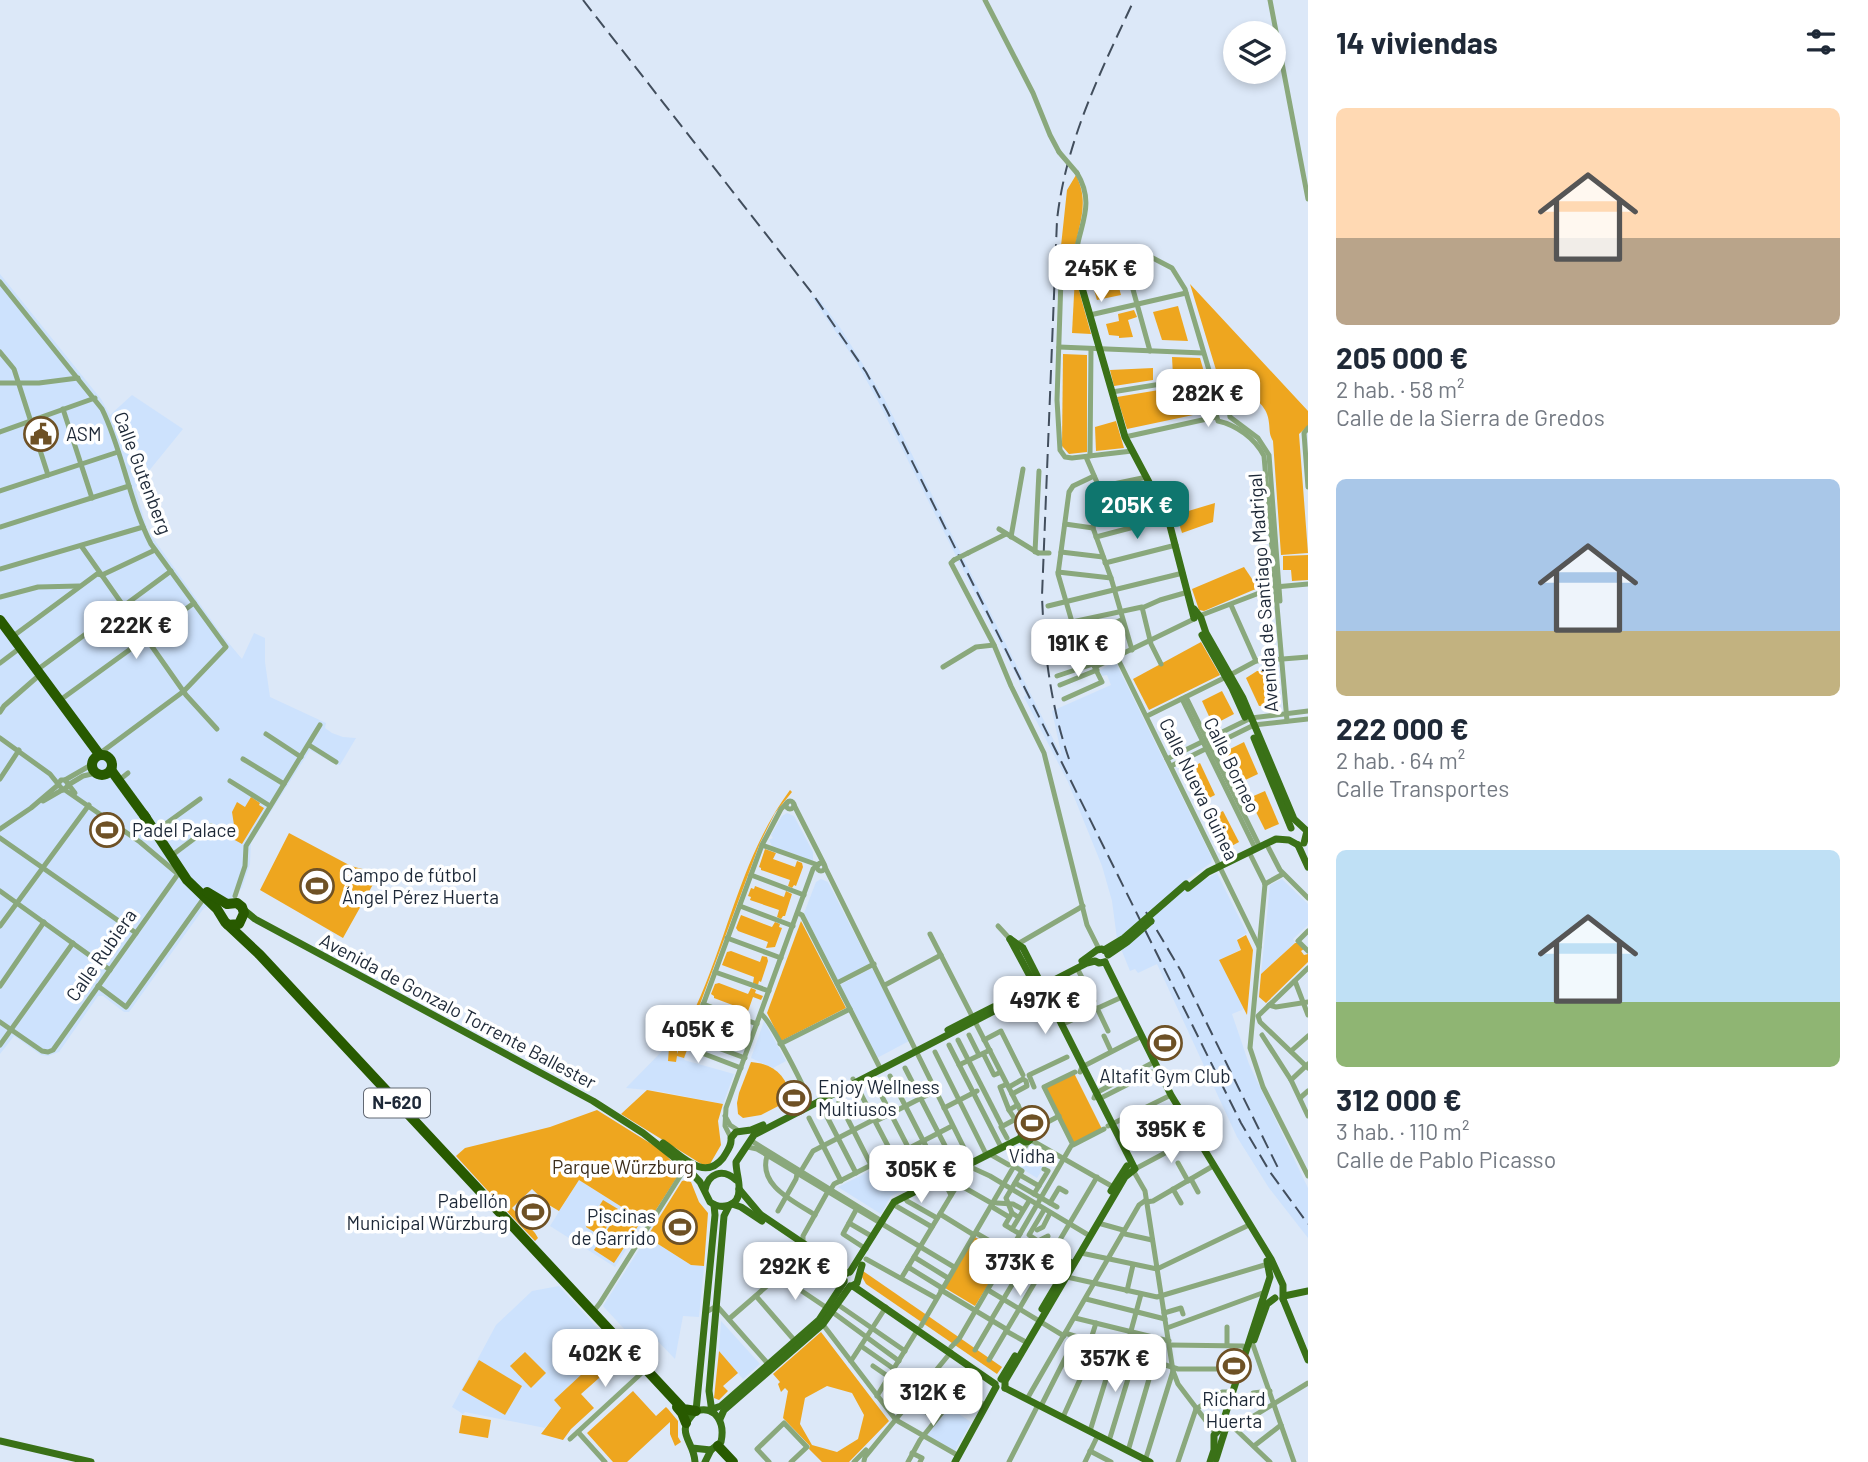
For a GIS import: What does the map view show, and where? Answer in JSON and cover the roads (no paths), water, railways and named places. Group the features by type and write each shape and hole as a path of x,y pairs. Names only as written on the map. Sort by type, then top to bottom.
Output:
{"highway":[{"path":"0,620 101,752 111,759 111,770 195,879 211,896 236,909"},
{"path":"101,752 95,757 94,769 101,775 111,770"},
{"path":"144,815 182,877 221,915 236,909"},
{"path":"228,925 236,909"},
{"name":"N-620","path":"236,909 242,934 251,946"},
{"name":"N-620","path":"221,915 596,1308 682,1407 687,1411 701,1404"},
{"name":"N-620","path":"648,1370 682,1413 686,1423"},
{"path":"714,1448 733,1462"}],"main road":[{"path":"1076,267 1125,437 1168,518 1197,619 1250,722 1291,831 1305,838"},
{"path":"1291,831 1305,838"},
{"path":"654,1138 703,1169 715,1167 741,1131 755,1129 810,1103 1128,942 1187,886 1219,864 1291,831"},
{"path":"1305,838 1308,854"},
{"path":"1305,838 1308,867"},
{"name":"Avenida de Gonzalo Torrente Ballester","path":"236,909 578,1093 643,1133 686,1167 705,1190"},
{"path":"1010,939 1017,945 1130,1169 1116,1188 1063,1281"},
{"path":"1038,986 1100,955"},
{"path":"1100,955 1171,1095 1264,1250 1272,1279 1282,1296"},
{"path":"1038,986 1061,1025 1079,1070"},
{"path":"855,1081 879,1066 916,1049"},
{"path":"730,1144 736,1149 748,1144 810,1103"},
{"path":"741,1131 748,1144"},
{"name":"Avenida de Gonzalo Torrente Ballester","path":"643,1133 701,1170 715,1174"},
{"path":"829,1310 837,1304 850,1279 866,1259 873,1237 900,1200 1027,1135"},
{"path":"730,1144 715,1174 707,1182 707,1199 714,1205 741,1206 799,1241"},
{"path":"748,1144 736,1162 736,1180 739,1189 760,1214 886,1307 952,1349 1000,1384 1147,1461"},
{"path":"715,1174 727,1173 736,1180"},
{"path":"958,1460 986,1406 1081,1253 1088,1235 1098,1223 1116,1188"},
{"path":"695,1462 692,1447 686,1439 686,1423 701,1404 724,1216 738,1198 739,1189"},
{"path":"712,1307 714,1205"},
{"path":"710,1410 720,1406 821,1322 883,1224"},
{"path":"1264,1250 1272,1279 1282,1296 1308,1360"},
{"path":"850,1279 919,1328"},
{"path":"1219,1437 1228,1422 1265,1292 1272,1279"},
{"path":"1212,1462 1240,1369 1266,1304 1282,1296 1308,1289"},
{"path":"958,1460 1024,1341 1038,1321"},
{"path":"705,1462 722,1434 720,1419 724,1410 794,1341 821,1322"},
{"path":"701,1404 720,1406"},
{"path":"701,1404 720,1419"},
{"path":"701,1404 710,1410"},
{"path":"0,1441 90,1462"},
{"path":"692,1447 714,1448"}],"street":[{"path":"985,0 1033,93 1050,135 1059,152 1077,173 1085,191 1085,221 1076,248 1076,267"},
{"path":"1270,0 1308,198"},
{"path":"1125,437 1219,410 1229,410 1229,419 1218,421 1219,410 1210,376 1186,293 1175,272 1158,260 1142,255 1076,267 1065,271 1061,279 1059,446 1063,455 1072,458 1132,451"},
{"path":"1124,257 1150,351"},
{"name":"Calle Gutenberg","path":"0,282 95,398 107,418 143,527 155,550 226,647 184,691"},
{"path":"1090,315 1186,293"},
{"path":"1059,347 1203,354"},
{"path":"1091,349 1088,456 1099,487 1094,523 1132,650"},
{"path":"0,352 14,369 48,475"},
{"path":"1112,392 1210,376"},
{"path":"0,383 19,384 78,378"},
{"path":"0,432 95,398"},
{"path":"63,410 92,498"},
{"name":"Avenida de Santiago Madrigal","path":"1229,419 1258,438 1269,455 1287,721"},
{"path":"1308,428 1304,436 1308,487"},
{"path":"0,491 118,453"},
{"path":"1009,536 1023,470"},
{"path":"1037,552 1039,471"},
{"path":"1064,699 1102,682 1065,603 1058,572 1071,488 1094,476"},
{"path":"1099,487 1147,477"},
{"path":"0,527 129,486"},
{"path":"1065,524 1094,523 1163,506"},
{"path":"1096,537 1168,518"},
{"path":"0,569 143,527"},
{"path":"999,529 1037,552 1049,553 1060,561"},
{"path":"1009,536 953,561 1044,753 1083,906 1100,955"},
{"path":"1061,552 1104,560 1176,545"},
{"path":"82,547 184,691 217,729"},
{"path":"16,634 97,575 155,550"},
{"path":"41,667 171,571"},
{"path":"1058,572 1111,578"},
{"path":"1048,606 1184,573"},
{"path":"1060,685 1150,640 1230,605 1277,587 1308,584"},
{"path":"0,597 38,587 81,587"},
{"path":"1051,630 1142,607 1188,592"},
{"path":"63,698 194,603"},
{"path":"1230,605 1256,661"},
{"path":"1142,607 1150,640 1161,664"},
{"path":"1081,640 1121,620"},
{"path":"943,667 976,648 994,645"},
{"path":"0,663 16,651"},
{"path":"1056,661 1087,653"},
{"name":"Calle Nueva Guinea","path":"1117,657 1256,935 1259,947 1256,1006"},
{"path":"1147,716 1256,661 1308,657"},
{"path":"1063,666 1065,674"},
{"path":"1057,676 1095,667"},
{"path":"0,712 36,678"},
{"path":"101,752 184,691"},
{"name":"Calle Borneo","path":"1184,698 1257,846"},
{"path":"1167,759 1250,722 1308,711"},
{"path":"1171,766 1250,722 1308,719"},
{"path":"236,909 246,866 246,846 320,725"},
{"path":"266,734 301,757"},
{"path":"0,738 170,865 182,877"},
{"path":"309,745 336,762"},
{"path":"0,779 19,750"},
{"path":"243,759 284,784"},
{"path":"63,785 94,769"},
{"path":"0,829 63,785 94,769"},
{"path":"74,792 75,780"},
{"path":"230,781 270,806"},
{"path":"63,785 82,800"},
{"path":"160,828 200,799"},
{"path":"0,926 89,805"},
{"path":"741,1068 694,1050 693,1032 762,845 779,812 791,806 816,850 820,866"},
{"path":"175,853 211,827"},
{"path":"0,838 136,933"},
{"path":"762,845 820,866 831,878 953,1126 967,1164 958,1184 902,1277"},
{"path":"1257,846 1308,898"},
{"path":"1256,935 1265,884 1257,846"},
{"path":"730,1144 725,1114 804,895 820,866"},
{"path":"1265,884 1283,874"},
{"path":"751,875 804,895"},
{"name":"Calle Rubiera","path":"12,1030 48,1052 53,1050 136,933 182,877"},
{"path":"0,891 110,970"},
{"path":"98,986 127,1007 204,898"},
{"path":"740,906 793,926"},
{"path":"1017,945 1083,906"},
{"path":"798,913 802,915 879,1066"},
{"path":"0,986 44,922"},
{"path":"998,926 1010,939"},
{"path":"1308,931 1298,941 1308,951"},
{"path":"877,1396 994,1205 1030,1129 930,934"},
{"path":"727,938 781,958"},
{"path":"0,1045 73,943"},
{"path":"885,985 941,956"},
{"path":"837,983 874,964"},
{"path":"1077,968 1094,1001"},
{"path":"1255,1016 1271,1006 1308,968"},
{"path":"715,972 769,991"},
{"path":"1295,981 1306,1002 1308,1015"},
{"path":"1061,1025 1122,997"},
{"path":"1306,1002 1256,1006 1250,1048 1255,1068 1308,1176"},
{"path":"703,1004 757,1024"},
{"path":"1097,1008 1111,1051"},
{"path":"782,1046 850,1009"},
{"path":"761,1014 766,1017 782,1046 810,1103"},
{"path":"1255,1016 1307,1066 1291,1080"},
{"path":"0,1022 12,1030"},
{"path":"984,1040 1001,1031 1034,1087"},
{"path":"970,1035 994,1075 999,1073"},
{"path":"1262,1035 1291,1080 1307,1112"},
{"path":"1142,1036 1044,1087 1073,1145 1171,1095"},
{"path":"1291,1051 1308,1036"},
{"path":"694,1039 745,1058"},
{"path":"958,1040 991,1106 997,1116 1007,1123"},
{"path":"949,1045 988,1121 993,1152"},
{"path":"959,1065 990,1050"},
{"path":"935,1052 959,1100 993,1152 1039,1186"},
{"path":"1026,1075 1067,1057"},
{"path":"1096,1097 1154,1062"},
{"path":"905,1068 939,1133 967,1164 1088,1235"},
{"path":"1096,1097 1152,1072"},
{"path":"890,1076 951,1195"},
{"path":"991,1106 1006,1099 1000,1087 1023,1079 1026,1081 1027,1086 1012,1094"},
{"path":"855,1081 912,1192"},
{"path":"875,1083 927,1184"},
{"path":"944,1108 982,1088"},
{"path":"778,1211 813,1151 935,1091"},
{"path":"1300,1098 1308,1091"},
{"path":"1001,1101 1009,1110"},
{"path":"839,1102 871,1165"},
{"path":"821,1105 856,1173"},
{"path":"1009,1110 1018,1105"},
{"path":"1007,1138 1009,1110"},
{"path":"725,1114 730,1125 741,1131"},
{"path":"988,1121 997,1116"},
{"path":"1027,1135 1059,1116"},
{"path":"809,1118 841,1181"},
{"path":"1007,1123 1016,1119 1027,1135 1116,1188"},
{"path":"729,1319 778,1275 829,1191 841,1181 871,1165 953,1126"},
{"path":"1147,1461 1173,1373 1145,1191 1130,1169 1195,1137"},
{"path":"748,1144 799,1173"},
{"path":"748,1144 954,1267"},
{"path":"863,1462 864,1457 955,1345 1071,1146"},
{"path":"767,1156 766,1177 773,1186 815,1215"},
{"path":"1178,1163 1198,1192"},
{"path":"967,1164 978,1170"},
{"path":"1027,1399 1139,1205 1153,1201 1213,1166"},
{"path":"596,1308 686,1167"},
{"path":"1034,1194 1048,1171 1044,1169"},
{"path":"1020,1234 1004,1225 1011,1215 1010,1204 1006,1198 1021,1173"},
{"path":"989,1360 1097,1177"},
{"path":"1015,1182 1057,1207"},
{"path":"958,1184 1018,1217"},
{"path":"1050,1203 1059,1188 1066,1192"},
{"path":"1173,1189 1181,1203"},
{"path":"829,1191 856,1210 883,1224"},
{"path":"1054,1196 1061,1200"},
{"path":"900,1200 975,1234 1063,1281 1094,1283 1161,1296 1268,1264"},
{"path":"900,1200 932,1227"},
{"path":"1012,1229 1029,1201"},
{"path":"994,1205 1010,1204 1022,1209"},
{"path":"856,1210 843,1234 868,1250"},
{"path":"975,1350 1038,1241 1047,1211"},
{"path":"1041,1231 1047,1211"},
{"path":"849,1223 873,1237"},
{"path":"1098,1223 1152,1240"},
{"path":"1081,1253 1157,1269 1249,1224"},
{"path":"1038,1241 1029,1235 1041,1231"},
{"path":"914,1257 948,1278"},
{"path":"866,1259 936,1298"},
{"path":"1127,1291 1133,1265"},
{"path":"908,1268 1024,1341"},
{"path":"778,1275 899,1361"},
{"path":"988,1290 1065,1335 1154,1362 1173,1373 1196,1409 1219,1437"},
{"path":"1167,1328 1265,1292"},
{"path":"1125,1353 1141,1294"},
{"path":"755,1296 794,1341"},
{"path":"1086,1299 1136,1312 1165,1316 1181,1308 1183,1314"},
{"path":"837,1304 905,1351"},
{"path":"712,1307 729,1319 769,1367"},
{"path":"712,1307 769,1367"},
{"path":"851,1362 886,1307"},
{"path":"1074,1318 1169,1343 1250,1348 1270,1391 1294,1462"},
{"path":"821,1322 896,1420 958,1460"},
{"path":"1063,1417 1093,1343 1096,1323"},
{"path":"1227,1326 1227,1345"},
{"path":"1009,1462 1076,1337"},
{"path":"861,1346 894,1369"},
{"path":"1090,1431 1115,1350"},
{"path":"1109,1441 1135,1356"},
{"path":"1128,1451 1154,1362"},
{"path":"873,1366 889,1377"},
{"path":"1173,1373 1240,1369"},
{"path":"570,1439 648,1370"},
{"path":"935,1371 986,1406"},
{"path":"1244,1422 1308,1383"},
{"path":"923,1385 948,1405"},
{"path":"908,1462 922,1436 961,1389"},
{"path":"1253,1393 1270,1391"},
{"path":"1178,1462 1196,1409 1222,1392 1231,1396"},
{"path":"912,1400 936,1420"},
{"path":"1228,1422 1270,1462"},
{"path":"769,1462 757,1449 785,1423 807,1447 791,1462"},
{"path":"1254,1447 1281,1425"},
{"path":"578,1432 605,1462"},
{"path":"1085,1462 1098,1435"},
{"path":"854,1462 880,1439"},
{"path":"1090,1451 1111,1462"},
{"path":"912,1453 922,1458 920,1462"}],"railway":[{"path":"583,0 812,293 866,372 1241,1123 1270,1172 1308,1224"},
{"path":"1069,759 1057,719 1050,679 1042,596 1057,220 1068,162 1086,107 1134,0"},
{"path":"1146,912 1181,971 1279,1170"}],"place":[{"name":"ASM","path":"41,434"},
{"name":"Padel Palace","path":"107,830"},
{"name":"Campo de fútbol Ángel Pérez Huerta","path":"317,886"},
{"name":"Altafit Gym Club","path":"1165,1043"},
{"name":"Enjoy Wellness Multiusos","path":"794,1098"},
{"name":"Vidha","path":"1032,1123"},
{"name":"Pabellón Municipal Würzburg","path":"533,1212"},
{"name":"Piscinas de Garrido","path":"680,1227"},
{"name":"Richard Huerta","path":"1234,1366"}],"park label":[{"name":"Parque Würzburg","path":"623,1167"}]}
